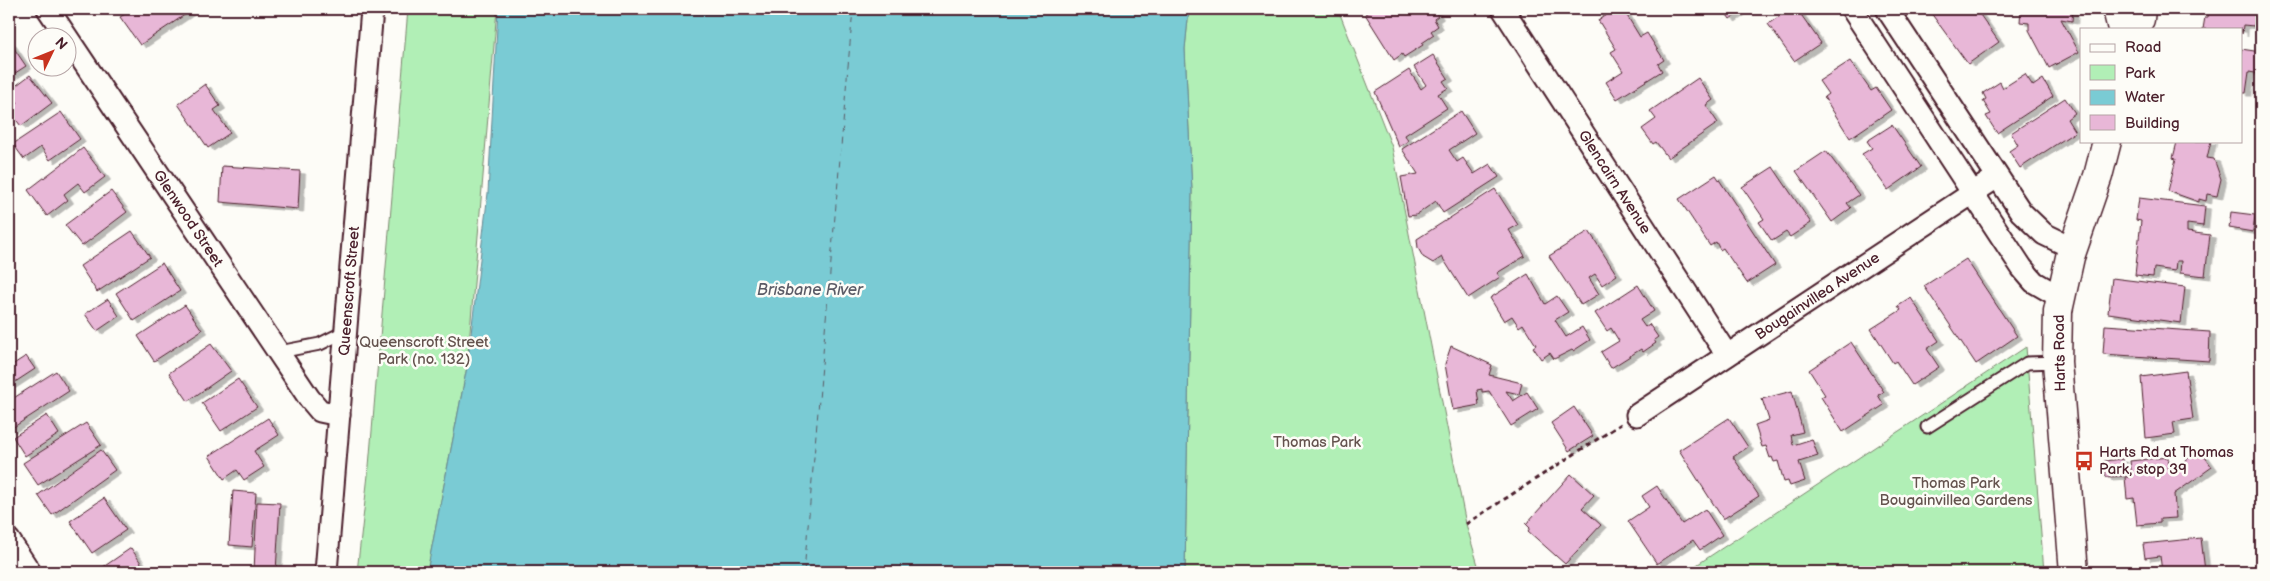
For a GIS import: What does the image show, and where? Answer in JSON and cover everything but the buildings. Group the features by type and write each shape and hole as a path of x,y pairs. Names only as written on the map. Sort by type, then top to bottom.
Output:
{"street":[{"name":"Glenwood Street","path":"48,9 318,410 339,415"},
{"name":"Queenscroft Street","path":"326,572 372,9"},
{"name":"Glencairn Avenue","path":"1503,9 1727,355"},
{"path":"1852,9 2028,276 2034,282 2060,297"},
{"path":"1887,9 2017,206 2036,228 2048,237 2073,248"},
{"path":"2117,9 2122,28"},
{"path":"2131,28 2140,20 2141,9"},
{"name":"Harts Road","path":"2074,572 2058,362 2060,297 2073,248 2108,142"},
{"name":"Bougainvillea Avenue","path":"1637,415 1997,177"},
{"path":"9,540 30,572"}],"lane":[{"path":"279,352 320,344 346,332"},
{"path":"1927,427 2028,363 2058,362"}],"path":[{"path":"1466,524 1619,426"}],"green space":[{"name":"Queenscroft Street Park (no. 132)","path":"408,9 497,9 467,367 427,572 357,572 369,466"},
{"name":"Thomas Park","path":"1189,9 1338,9 1392,147 1466,524 1480,572 1185,572 1192,191 1185,49"},
{"name":"Thomas Park Bougainvillea Gardens","path":"2026,347 2044,572 1686,572"}],"water":[{"name":"Brisbane River","path":"498,9 1189,9 1185,49 1192,191 1185,572 427,572 467,367 488,193"}],"ferry route":[{"path":"804,572 853,9"}],"place":[{"name":"Harts Rd at Thomas Park, stop 39","path":"2084,461"}]}
